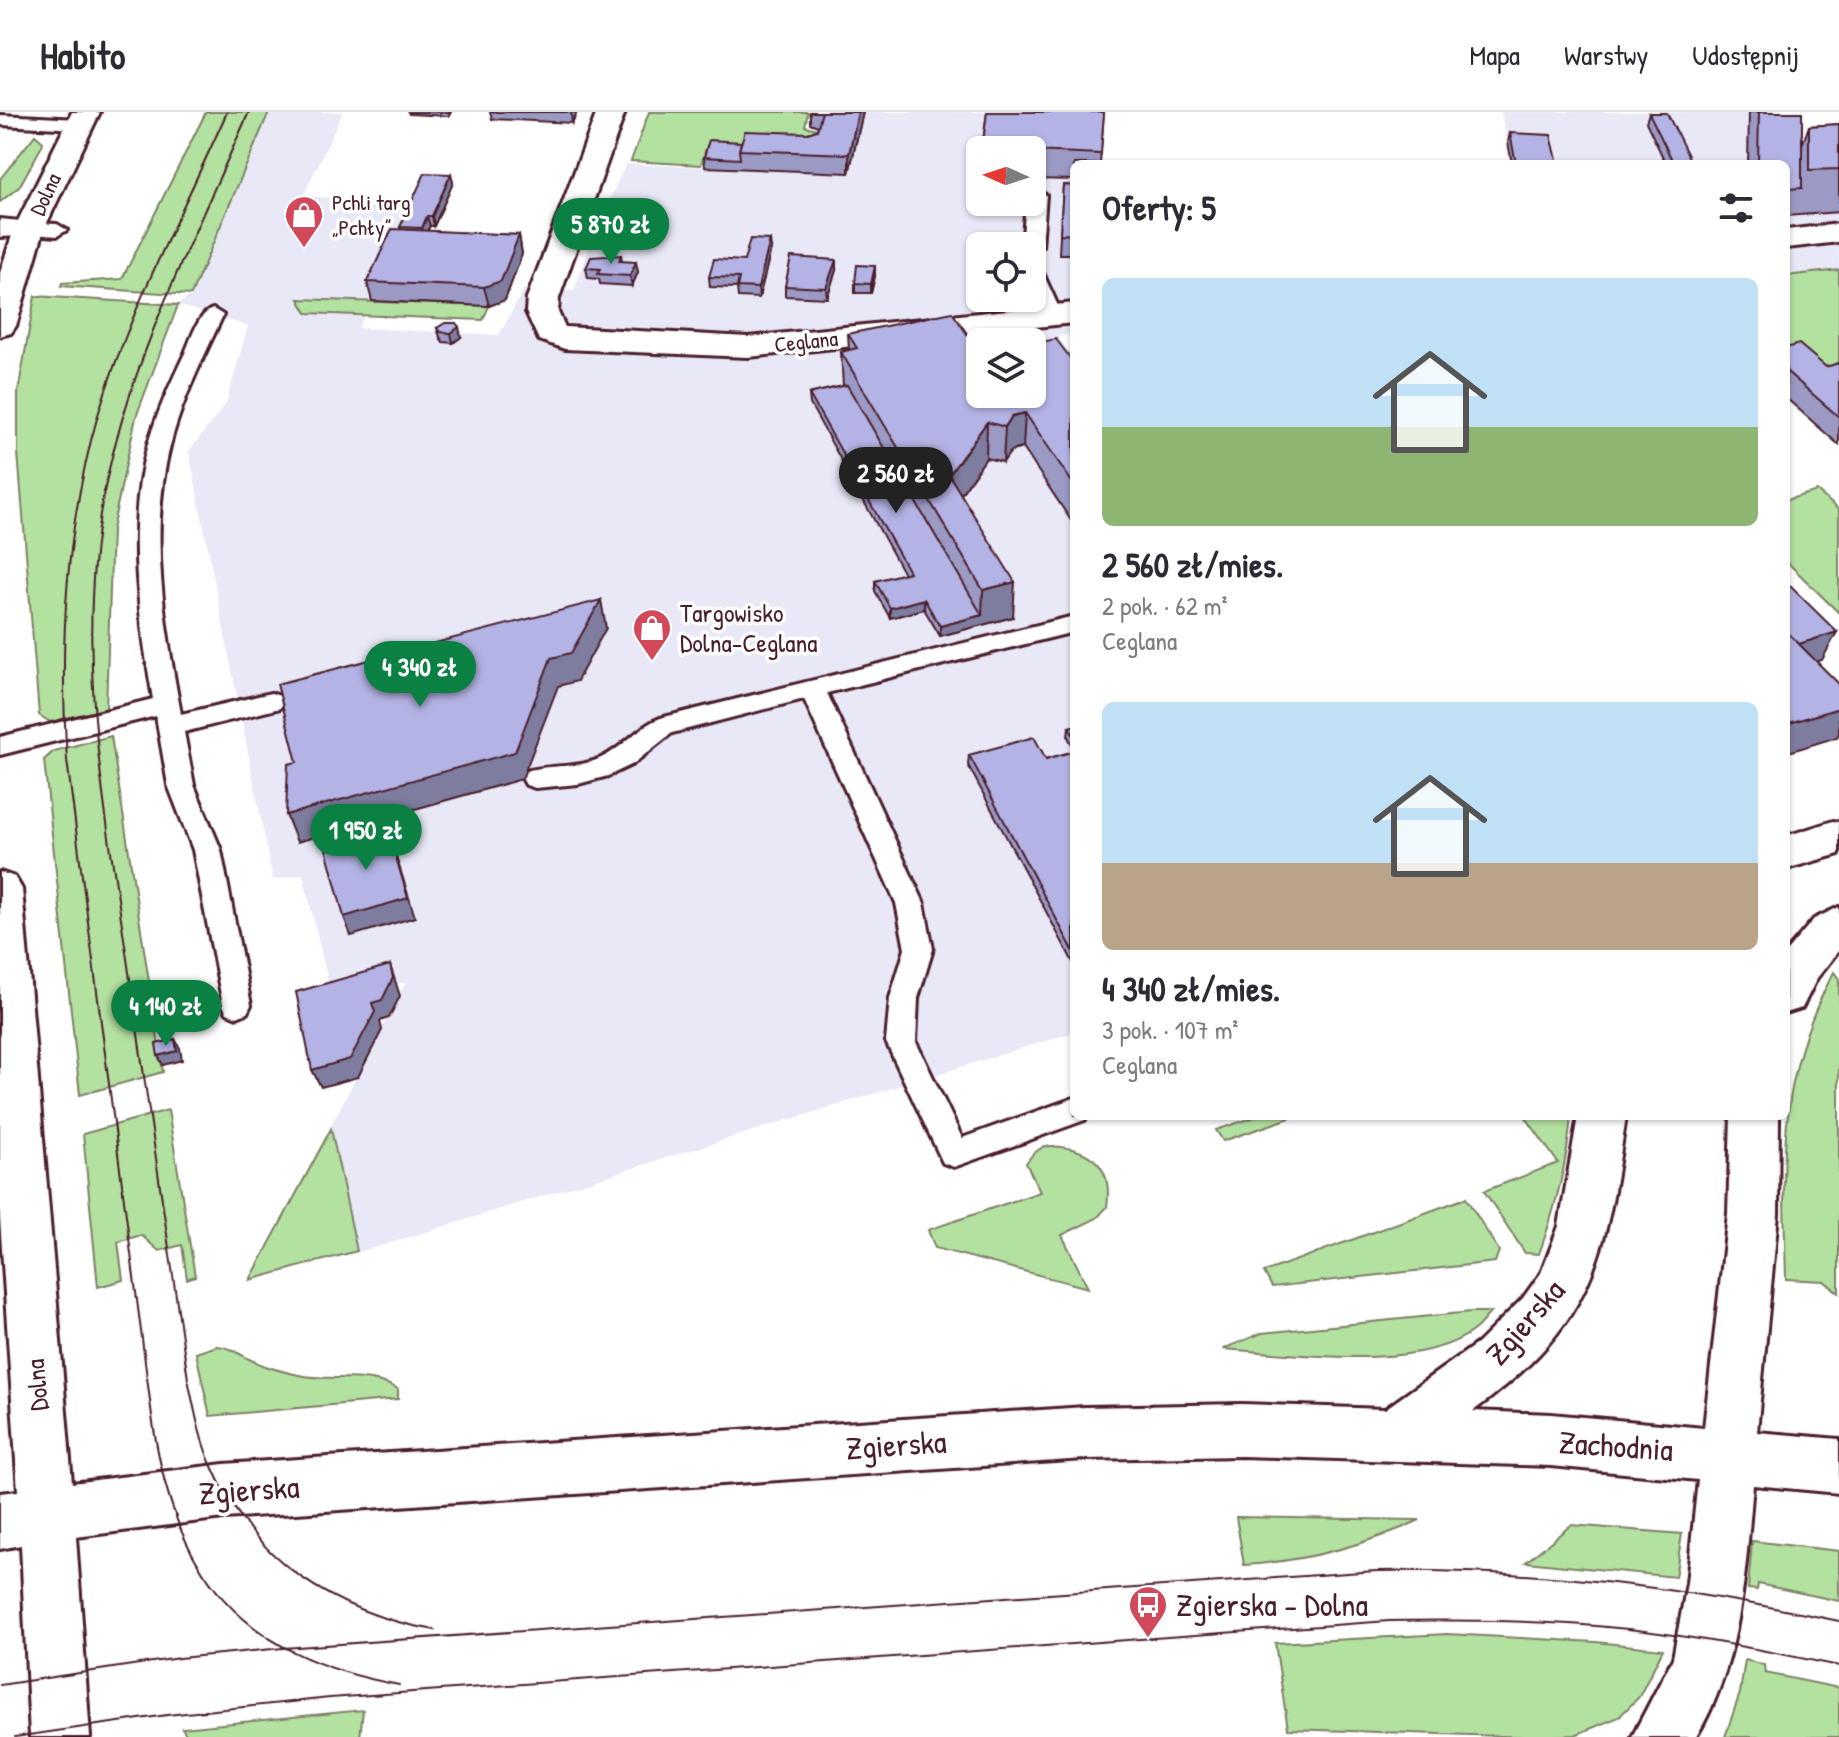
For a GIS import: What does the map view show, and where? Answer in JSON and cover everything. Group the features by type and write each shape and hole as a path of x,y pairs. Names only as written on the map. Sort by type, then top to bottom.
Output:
{"street":[{"name":"Ceglana","path":"611,112 543,298 542,312 551,333 565,339 717,347 771,345 1066,318"},
{"name":"Dolna","path":"0,326 29,229 82,118"},
{"path":"1790,239 1839,233"},
{"path":"1790,852 1833,837 1839,838"},
{"name":"Dolna","path":"0,889 24,1516 60,1737"},
{"path":"1790,976 1839,924"},
{"name":"Zgierska","path":"24,1516 224,1491 1085,1433 1242,1430 1393,1434 1445,1400 1487,1367 1515,1342 1560,1288 1577,1246 1601,1120"},
{"path":"1662,1737 1687,1697 1702,1658 1715,1583 1753,1214 1755,1120"},
{"name":"Zachodnia","path":"1393,1434 1551,1440 1839,1466"}],"lane":[{"path":"0,120 82,118"},
{"path":"1046,290 1066,318"},
{"path":"213,315 183,380 159,445 149,506 154,635 167,716 181,785 207,850 237,1005"},
{"path":"535,778 565,777 603,768 620,760 645,737 664,726 1070,625"},
{"path":"812,688 910,903 919,949 904,998 901,1042 954,1154 1070,1112"},
{"path":"0,746 167,716 271,702"}],"shaded area":[{"name":"Targowisko Dolna-Ceglana","path":"269,112 343,112 303,196 418,204 358,328 499,335 524,289 574,291 596,229 626,164 849,173 863,112 1103,112 1076,160 1070,160 1070,334 1057,336 1070,354 1070,1033 377,1247 250,1280 406,982 333,1002 303,874 273,880 189,451 226,404 248,326 178,305 191,295"},
{"path":"1501,112 1791,112 1791,215 1839,212 1839,270 1790,276 1790,160 1511,160"}],"green space":[{"path":"206,112 269,112 191,295 61,286 62,283 122,279"},
{"path":"649,112 808,112 805,126 817,129 812,148 707,145 701,165 631,161"},
{"path":"35,135 43,142 42,146 19,187 0,202 0,179"},
{"path":"1839,270 1839,377 1790,362 1790,276"},
{"path":"35,296 178,305 136,417 112,530 106,709 50,722 39,715 18,453 18,392"},
{"path":"299,299 489,306 483,320 307,313"},
{"path":"1817,491 1839,510 1839,613 1790,565 1790,499"},
{"path":"111,736 163,1072 80,1095 44,760 54,751"},
{"path":"1834,972 1839,979 1839,1293 1824,1281 1786,1279 1784,1197 1787,1122 1790,1120 1793,1085 1802,1048"},
{"path":"168,1110 195,1276 187,1279 182,1245 159,1251 141,1235 118,1242 123,1280 98,1287 83,1134"},
{"path":"1246,1120 1284,1120 1223,1141 1216,1130"},
{"path":"1528,1120 1571,1120 1560,1186 1539,1254 1525,1253 1484,1191 1558,1163"},
{"path":"331,1129 357,1251 250,1280"},
{"path":"1044,1146 1084,1153 1094,1159 1106,1178 1107,1207 1097,1218 1062,1235 1088,1288 935,1248 928,1230 1040,1192 1026,1163"},
{"path":"1466,1198 1499,1251 1495,1262 1272,1287 1264,1272"},
{"path":"1491,1312 1474,1330 1450,1343 1421,1352 1353,1357 1223,1349 1262,1333"},
{"path":"217,1346 293,1374 387,1384 398,1389 398,1399 210,1416 196,1353"},
{"path":"1236,1517 1420,1520 1334,1551 1244,1565"},
{"path":"1571,1525 1682,1534 1675,1577 1526,1562"},
{"path":"1752,1541 1839,1551 1839,1601 1758,1584 1757,1590 1748,1589"},
{"path":"1447,1634 1663,1649 1639,1697 1619,1717 1575,1735 1532,1737 1288,1729 1275,1643"},
{"path":"1745,1660 1764,1665 1765,1673 1839,1688 1839,1737 1725,1737 1740,1693"},
{"path":"363,1710 360,1737 188,1737 182,1728"}],"building":[{"path":"822,112 858,112 849,154 739,150 745,131 808,133 817,130"},
{"path":"987,112 1104,112 1101,154 1046,152 1046,136 984,136"},
{"path":"1759,112 1802,112 1802,188 1790,189 1790,160 1758,160"},
{"path":"1649,113 1667,113 1690,160 1672,160"},
{"path":"1839,124 1839,169 1809,170 1809,126"},
{"path":"1510,133 1551,135 1557,160 1515,160"},
{"path":"709,140 741,142 740,159 704,157"},
{"path":"425,173 451,174 432,216 427,216 422,228 400,227"},
{"path":"1063,185 1070,186 1070,235 1060,234"},
{"path":"392,229 519,235 501,281 484,287 367,282"},
{"path":"750,239 770,240 758,288 737,287 739,278 709,277 714,259 744,261"},
{"path":"621,255 619,261 636,262 630,276 598,274 600,269 586,268 591,257"},
{"path":"791,257 836,260 826,288 785,286"},
{"path":"857,265 875,266 871,284 855,283"},
{"path":"952,312 966,332 966,408 1046,408 1046,341 1056,339 1070,358 1070,479 1025,413 1012,416 1005,427 987,422 949,475 1015,582 983,590 841,352 857,348 848,334"},
{"path":"445,323 456,323 459,327 451,333 440,332 437,328"},
{"path":"1799,344 1826,367 1839,363 1839,417 1790,374 1790,347"},
{"path":"847,385 982,615 940,626 924,599 890,608 875,581 909,572 809,394"},
{"path":"1790,586 1837,632 1799,644 1790,635"},
{"path":"601,600 571,653 551,658 515,752 286,815 288,764 297,762 277,684"},
{"path":"1790,635 1839,684 1839,708 1790,723"},
{"path":"1034,737 1046,759 1070,752 1070,944 969,755"},
{"path":"387,827 408,898 344,917 325,845"},
{"path":"390,965 393,978 382,1000 372,1003 375,1012 350,1059 312,1070 296,992"},
{"path":"175,1039 177,1051 158,1056 156,1044"}],"tram line":[{"path":"227,112 125,338 98,415 78,500 67,586 65,717 67,760 152,1416 162,1472 177,1521 197,1563 223,1599 256,1629 287,1648"},
{"path":"249,112 165,300 114,447 95,553 92,609 92,665 101,777 188,1379 210,1462 227,1497 248,1527 273,1554 300,1576 330,1595 363,1610 435,1630"},
{"path":"287,1648 1376,1571 1495,1573 1609,1582 1839,1621"},
{"path":"15,1737 167,1715 330,1698 1389,1621 1508,1621 1628,1629 1734,1645 1839,1666"},
{"path":"0,1685 179,1658 287,1648"},
{"path":"287,1648 343,1672 399,1685"}],"place":[{"name":"Pchli targ „Pchły”","path":"304,249"},
{"name":"Targowisko Dolna-Ceglana","path":"652,662"},
{"name":"Zgierska - Dolna","path":"1148,1639"}]}
